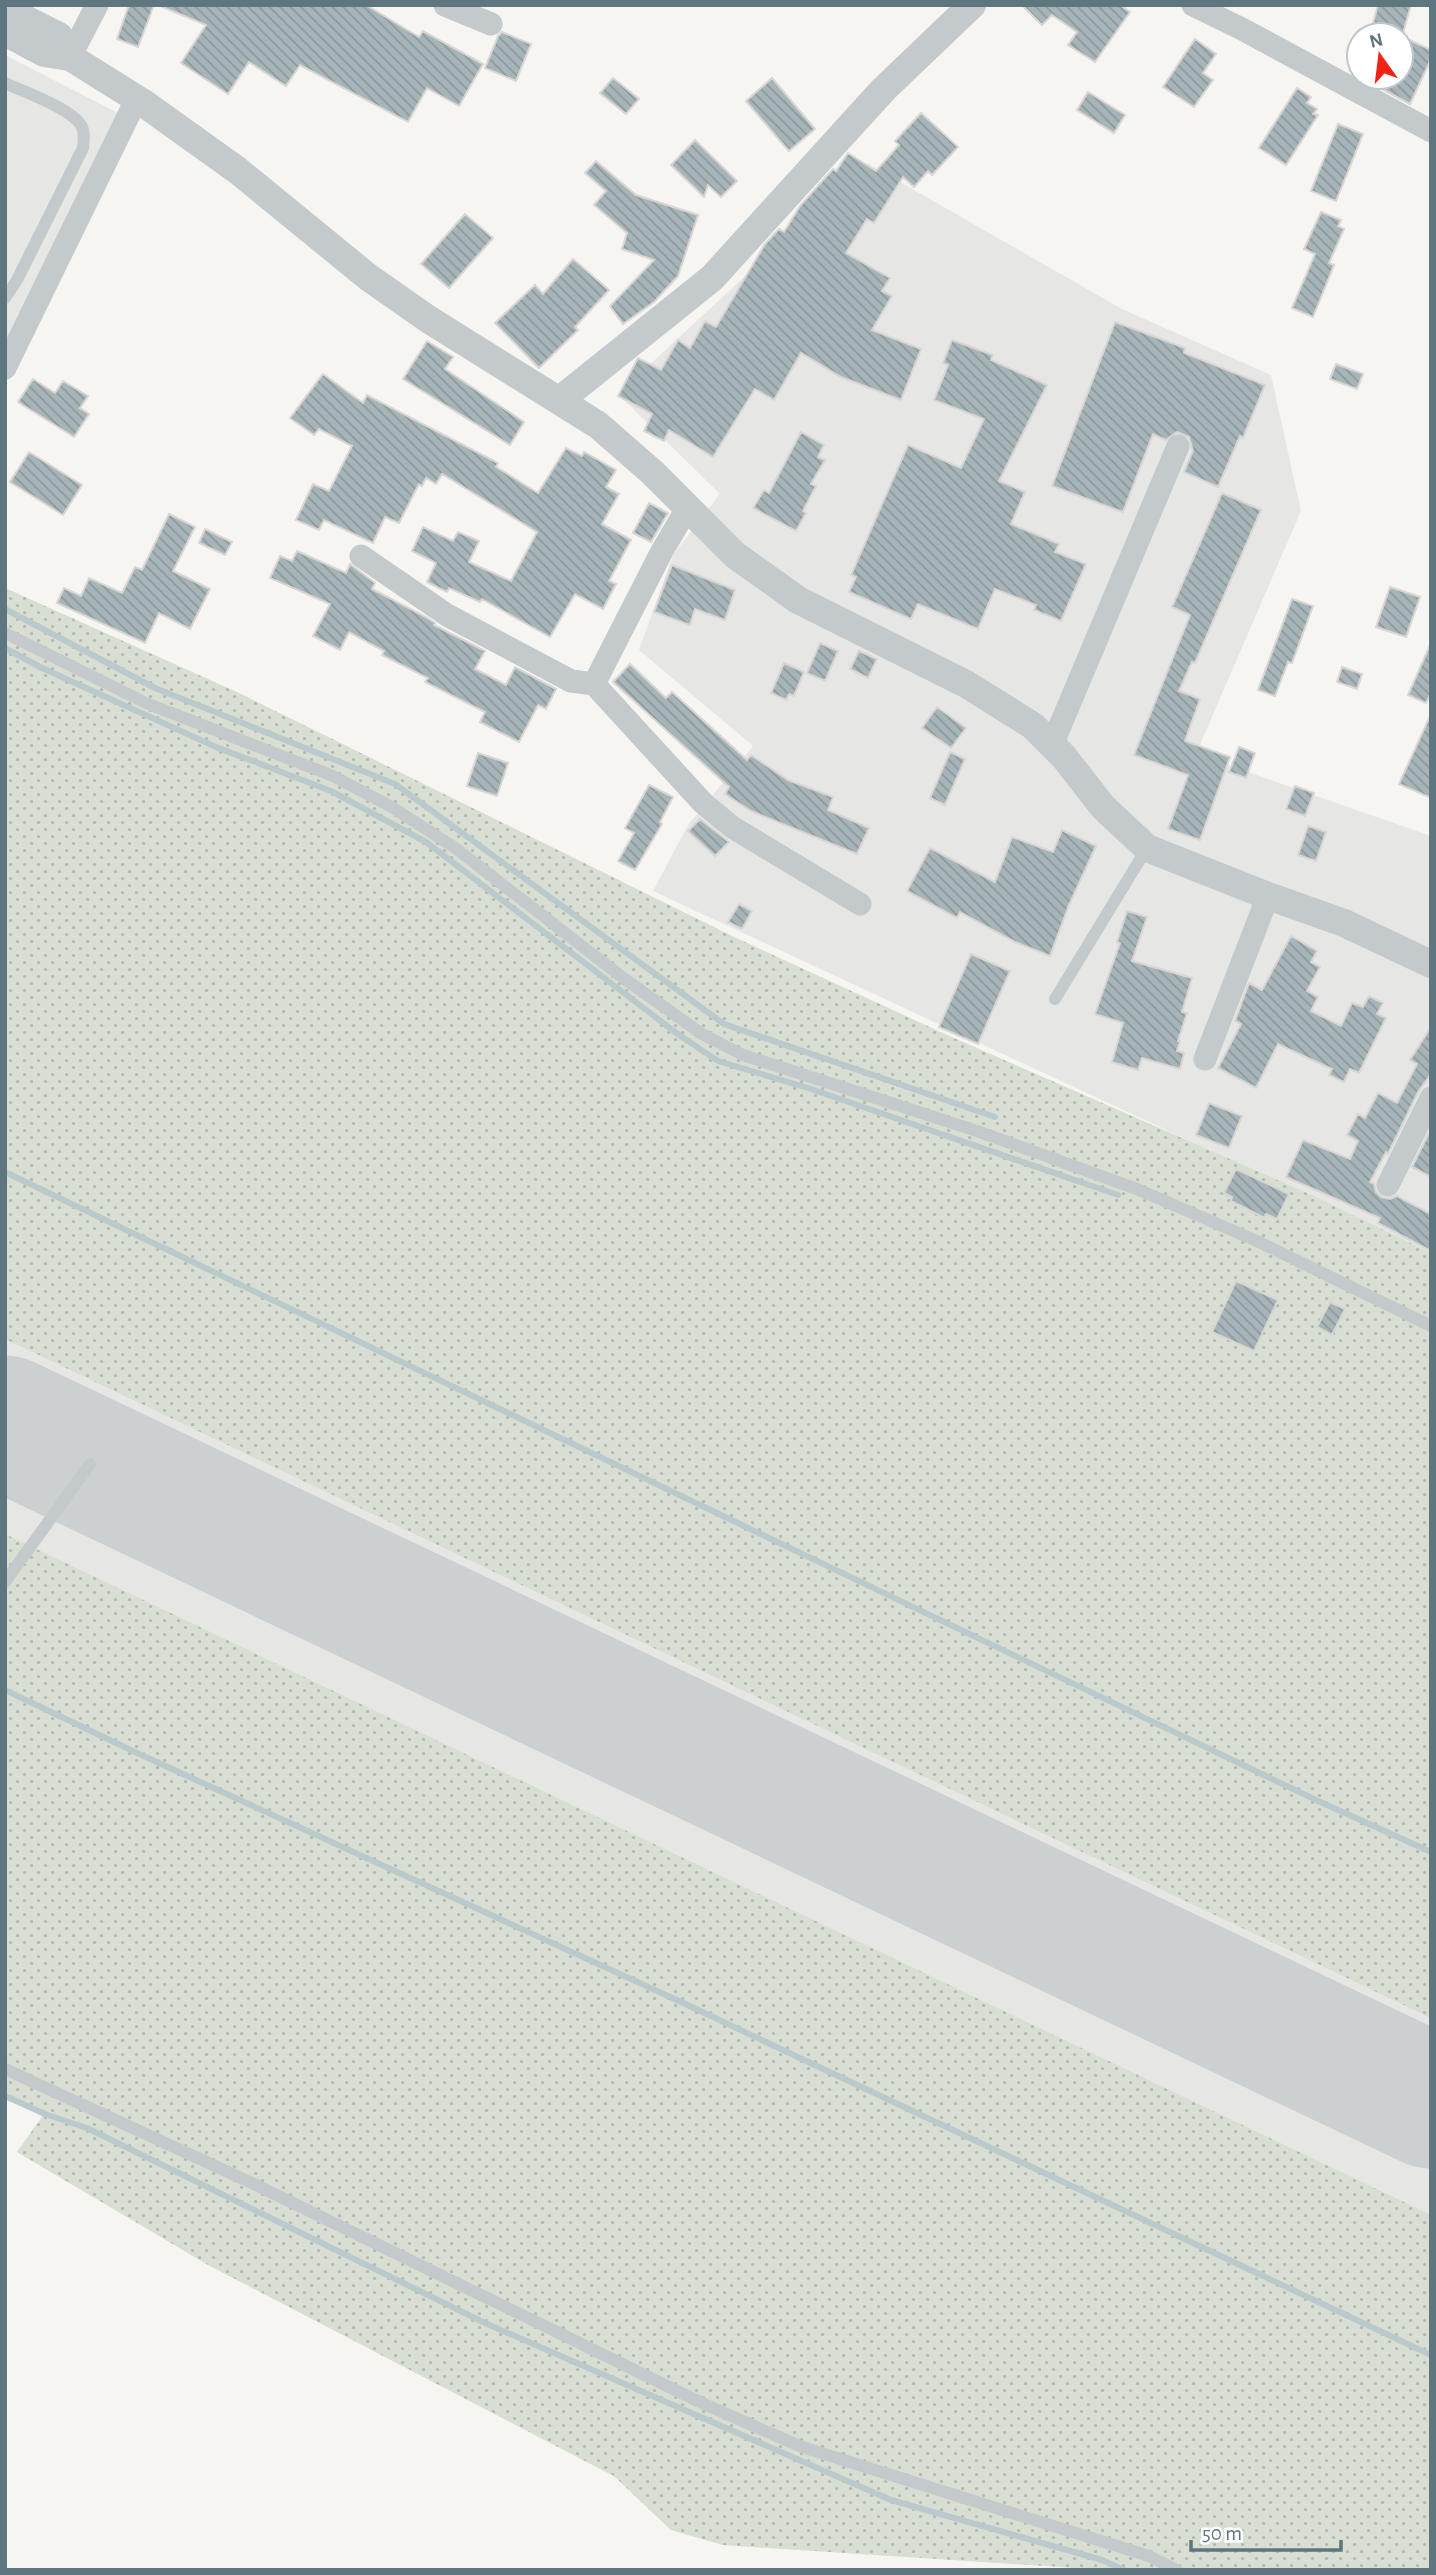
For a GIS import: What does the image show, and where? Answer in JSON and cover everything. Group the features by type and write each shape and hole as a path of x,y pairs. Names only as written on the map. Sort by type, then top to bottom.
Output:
{"street":[{"path":"70,57 97,5"},
{"path":"445,5 491,24"},
{"path":"560,400 712,278 883,90 972,5"},
{"path":"1193,5 1431,131"},
{"path":"5,9 59,36 70,57"},
{"path":"5,32 44,53 70,57 137,98 237,170 368,277 428,319 598,425 688,507 735,555 798,600 966,684 1033,726 1103,807 1147,848 1344,923 1431,964"},
{"path":"5,368 137,98"},
{"path":"1052,745 1178,446"},
{"path":"594,684 662,551 688,507"},
{"path":"361,556 447,615 571,681 594,684 703,803 722,819 860,904"},
{"path":"1205,1059 1268,896"},
{"path":"1388,1185 1431,1098"}],"lane":[{"path":"5,83 68,114 81,125 84,136 83,148 17,280 5,298"},
{"path":"5,633 146,703 333,776 390,806 454,847 682,1020 702,1034 743,1055 976,1131 1137,1189 1259,1242 1431,1326"},
{"path":"1055,999 1147,848"},
{"path":"5,1582 90,1464"},
{"path":"5,2069 254,2184 705,2404 802,2447 1149,2556 1177,2570"}],"shaded area":[{"path":"5,55 120,114 5,348"},
{"path":"867,163 1122,309 1271,375 1301,511 1196,754 1431,836 1431,2570 1077,2570 723,2545 671,2530 614,2476 210,2266 17,2152 44,2114 5,2096 5,588 241,694 734,937 947,1035 1194,1143 653,891 688,825 753,746 639,650 673,555 720,494 618,394"},
{"path":"5,588 241,694 734,937 947,1035 1314,1196 1431,1253 1431,2018 5,1339"},
{"path":"5,1534 1431,2215 1431,2570 1077,2570 723,2545 671,2530 614,2476 210,2266 17,2152 44,2114 5,2096"}],"building":[{"path":"129,5 154,5 138,47 117,39"},
{"path":"158,5 366,5 419,37 423,31 483,64 459,106 427,88 408,122 300,65 286,86 249,62 228,94 181,63 206,25"},
{"path":"1022,5 1120,5 1130,12 1095,62 1068,45 1077,32 1052,15 1042,25"},
{"path":"1378,5 1411,5 1406,21 1374,21"},
{"path":"502,32 531,44 516,81 485,68"},
{"path":"1195,39 1216,54 1203,73 1213,80 1194,107 1163,87"},
{"path":"1415,43 1431,50 1431,59 1410,104 1386,91 1415,91"},
{"path":"613,78 639,99 626,114 600,93"},
{"path":"772,78 815,129 789,151 746,101"},
{"path":"1297,88 1311,97 1307,103 1317,109 1313,114 1318,115 1286,165 1259,148"},
{"path":"1088,92 1125,115 1114,133 1077,110"},
{"path":"921,113 958,147 932,175 928,171 914,187 903,177 874,223 867,219 846,253 890,278 882,291 892,296 872,330 921,349 901,400 841,377 801,353 774,400 755,389 713,457 669,430 664,441 644,431 652,414 618,396 638,358 661,370 678,340 690,348 705,321 716,327 765,244 779,229 784,232 800,206 833,169 836,171 848,153 876,171 899,145 895,141"},
{"path":"1338,124 1363,134 1336,201 1311,191"},
{"path":"695,140 737,181 721,197 708,185 704,197 671,165"},
{"path":"596,161 636,195 698,215 678,276 654,302 623,324 610,306 654,260 622,249 627,233 594,205 606,191 585,173"},
{"path":"1321,212 1341,220 1338,226 1344,229 1329,263 1334,265 1313,317 1292,308 1315,254 1304,249"},
{"path":"465,214 493,238 449,288 421,264"},
{"path":"573,259 609,290 575,327 578,330 539,368 495,323 535,285 543,294"},
{"path":"1115,322 1185,348 1184,353 1265,385 1243,438 1240,436 1218,487 1184,472 1193,451 1189,437 1177,432 1166,440 1153,434 1123,512 1052,486"},
{"path":"952,340 993,355 991,360 1047,385 999,481 1025,492 1011,524 1059,544 1055,552 1086,564 1061,621 1034,610 1036,605 995,589 978,629 918,604 911,619 849,592 856,577 851,575 908,445 961,468 984,419 934,400 948,365 943,363"},
{"path":"427,341 453,357 445,369 524,422 510,445 403,379"},
{"path":"1336,364 1363,374 1357,389 1330,379"},
{"path":"323,374 363,403 367,395 498,463 496,467 538,493 566,448 582,456 584,452 616,470 606,487 619,494 602,524 631,540 609,581 616,584 603,609 575,594 550,637 482,599 480,602 449,588 447,592 427,582 436,563 412,551 423,527 453,541 458,532 479,541 469,562 511,581 537,532 442,474 436,484 426,478 422,486 419,484 399,523 385,517 373,543 324,520 319,530 296,520 313,484 329,491 352,446 319,429 314,435 290,418"},
{"path":"33,379 55,393 63,381 88,396 80,408 89,414 74,437 18,402"},
{"path":"801,432 824,445 818,457 825,460 811,484 816,486 796,531 753,508 764,490 769,493"},
{"path":"29,452 82,485 63,515 10,482"},
{"path":"1222,493 1261,510 1195,663 1192,662 1179,691 1200,699 1185,741 1230,757 1200,840 1168,829 1188,775 1134,755 1190,615 1172,607"},
{"path":"649,503 668,513 651,542 633,533"},
{"path":"169,514 195,527 173,571 210,589 190,629 159,613 145,643 57,603 64,588 81,596 89,578 122,593 135,567 142,570"},
{"path":"205,529 232,542 225,555 199,543"},
{"path":"297,551 346,573 350,564 375,583 372,589 485,651 475,669 506,685 515,667 556,689 546,709 538,705 519,742 480,722 485,712 425,682 428,678 382,655 384,651 349,632 340,650 313,636 330,604 270,578 280,556 292,561"},
{"path":"672,565 735,590 725,620 695,609 690,625 654,612"},
{"path":"1390,587 1420,597 1406,637 1376,627"},
{"path":"1292,599 1313,606 1292,663 1288,662 1275,696 1258,690"},
{"path":"820,643 838,651 825,681 807,673"},
{"path":"1431,643 1431,693 1426,703 1408,695"},
{"path":"859,651 877,659 868,678 850,669"},
{"path":"784,663 804,672 794,696 789,694 786,700 771,693"},
{"path":"630,664 666,698 672,692 747,760 751,755 788,780 833,797 828,810 869,828 857,854 751,811 725,794 729,787 613,682"},
{"path":"1342,667 1362,674 1357,689 1337,682"},
{"path":"937,707 966,728 951,748 922,728"},
{"path":"1431,714 1431,798 1399,784"},
{"path":"1239,747 1255,753 1246,778 1229,772"},
{"path":"950,752 965,759 945,805 930,798"},
{"path":"478,753 508,763 497,796 467,786"},
{"path":"649,785 673,797 660,822 662,824 635,870 618,861 634,833 625,828"},
{"path":"1295,786 1314,793 1305,816 1286,809"},
{"path":"700,819 729,842 715,856 688,831"},
{"path":"1308,826 1326,832 1316,861 1298,855"},
{"path":"1062,830 1096,846 1069,905 1050,956 1015,942 960,912 957,918 907,891 930,848 995,882 1012,837 1053,852"},
{"path":"739,904 752,911 742,929 728,922"},
{"path":"1127,911 1147,917 1132,961 1192,978 1182,1012 1187,1013 1178,1041 1177,1051 1184,1053 1180,1069 1142,1058 1138,1070 1112,1062 1123,1023 1095,1014 1120,943 1117,942"},
{"path":"1291,936 1317,951 1311,962 1320,967 1307,991 1318,997 1311,1011 1341,1026 1352,1003 1363,1007 1369,996 1383,1003 1377,1014 1386,1018 1359,1073 1350,1069 1344,1082 1329,1075 1332,1069 1278,1044 1256,1088 1218,1068 1241,1024 1235,1021 1249,983 1262,990"},
{"path":"971,954 1010,971 978,1044 939,1027"},
{"path":"1431,1027 1431,1074 1418,1092 1388,1154 1386,1152 1370,1182 1381,1197 1390,1199 1397,1196 1431,1214 1431,1251 1378,1223 1380,1218 1286,1177 1303,1140 1350,1159 1358,1141 1347,1135 1358,1114 1365,1118 1378,1093 1397,1103 1417,1064 1410,1060"},
{"path":"1209,1103 1242,1116 1229,1148 1196,1135"},
{"path":"1429,1133 1431,1134 1431,1177 1412,1167"},
{"path":"1236,1169 1289,1194 1277,1219 1266,1214 1264,1218 1231,1201 1232,1197 1224,1193"},
{"path":"1236,1281 1278,1300 1254,1351 1212,1332"},
{"path":"1330,1302 1345,1309 1332,1335 1317,1327"}],"waterway":[{"path":"5,609 155,688 395,784 724,1024 995,1117"},
{"path":"5,648 40,667 216,747 331,791 426,842 679,1035 718,1061 811,1089 1118,1195"},
{"path":"5,1172 1316,1800 1431,1852"},
{"path":"5,1690 679,2001 1431,2355"},
{"path":"5,2096 45,2114 87,2128 485,2323 891,2500 1102,2560 1124,2570"}],"runway":[{"path":"5,1423 1431,2101"}]}
